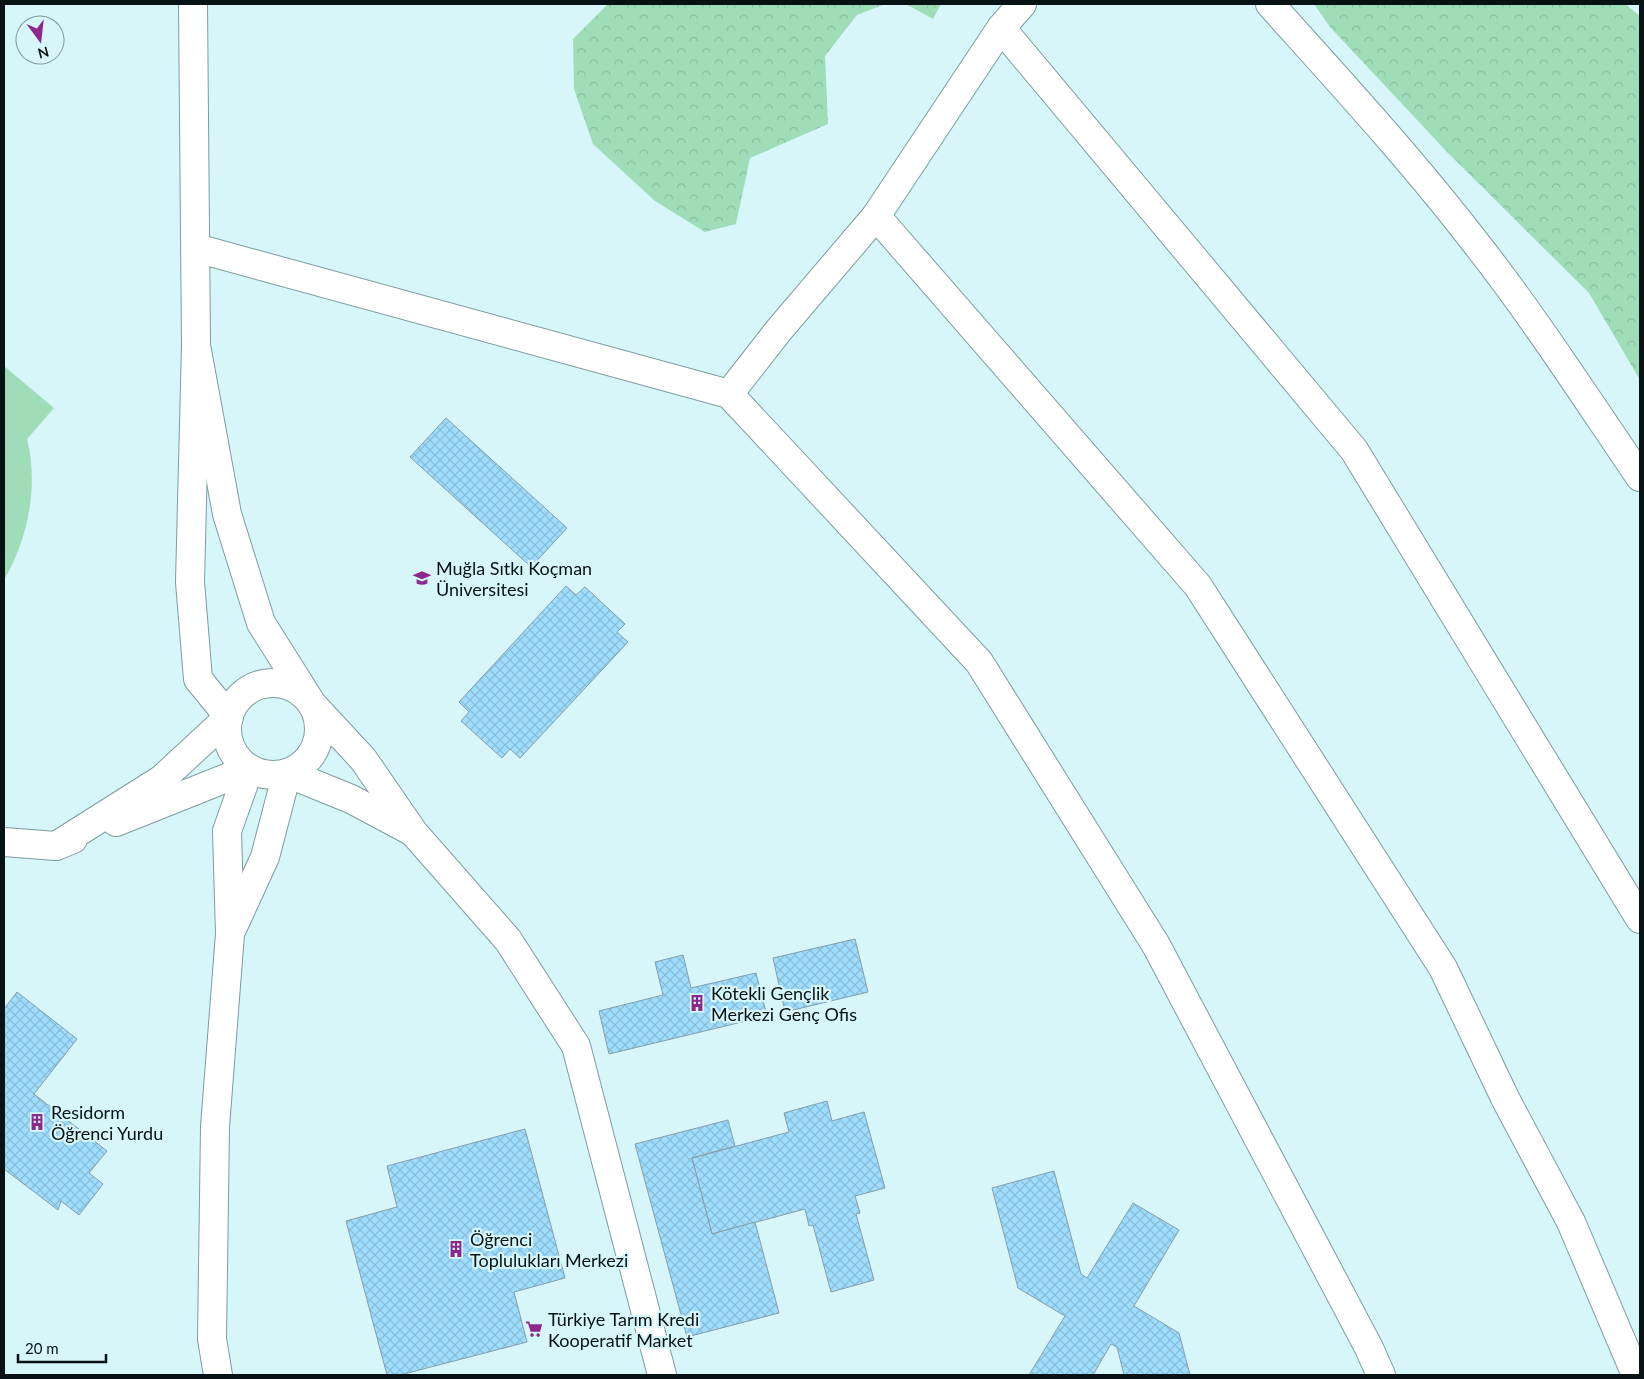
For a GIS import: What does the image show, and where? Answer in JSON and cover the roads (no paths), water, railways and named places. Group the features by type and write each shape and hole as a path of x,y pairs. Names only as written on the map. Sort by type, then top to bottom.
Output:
{"street":[{"path":"193,4 196,345 190,582 198,679 228,717 227,732 230,747 238,760 249,769 263,775 279,775 294,771 307,761 316,748 320,734 319,718 261,623 227,514 196,345"},
{"path":"729,394 779,330 876,216 1001,28 1022,4"},
{"path":"1270,4 1388,136 1476,242 1550,345 1640,477"},
{"path":"1001,28 1354,450 1640,919"},
{"path":"876,216 1198,586 1443,968 1506,1100 1571,1222 1636,1375"},
{"path":"196,248 729,394 979,662 1156,945 1369,1348 1381,1375"},
{"path":"56,846 162,778 228,717 235,703 245,692 259,685 274,683 289,686 302,693 363,759 414,833 508,940 576,1046 662,1375"},
{"path":"4,842 56,846 249,769"},
{"path":"218,1375 212,1339 215,1127 230,934 226,831 249,769"},
{"path":"288,773 351,799 414,833"},
{"path":"230,934 265,857 288,773"}],"place":[{"name":"Muğla Sıtkı Koçman Üniversitesi","path":"422,578"},
{"name":"Kötekli Gençlik Merkezi Genç Ofis","path":"697,1003"},
{"name":"Residorm Öğrenci Yurdu","path":"37,1122"},
{"name":"Öğrenci Toplulukları Merkezi","path":"456,1249"},
{"name":"Türkiye Tarım Kredi Kooperatif Market","path":"534,1329"}]}
